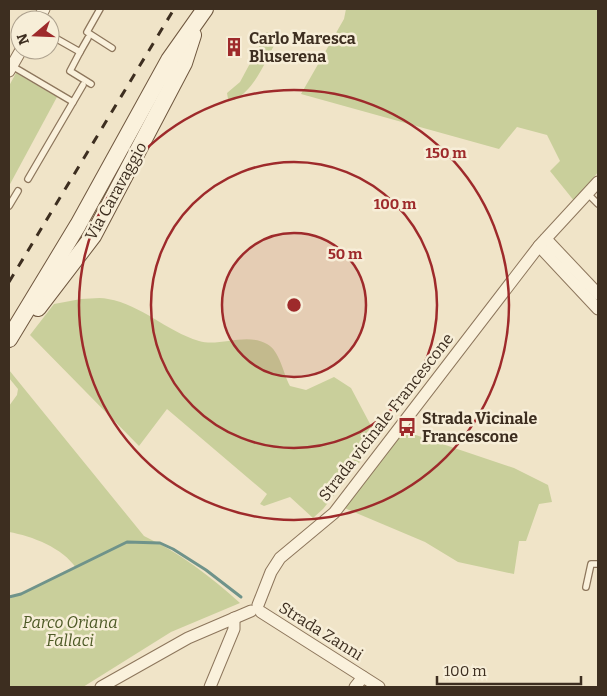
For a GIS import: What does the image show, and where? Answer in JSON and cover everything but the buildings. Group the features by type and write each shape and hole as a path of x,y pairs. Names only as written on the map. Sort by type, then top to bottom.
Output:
{"street":[{"name":"Via Caravaggio","path":"9,339 78,225 169,60 201,15"},
{"name":"Via Caravaggio","path":"9,346 93,236 184,63 201,15"},
{"name":"Strada vicinale Francescone","path":"257,609 263,589 275,565 334,513 543,243 589,195 598,182"},
{"path":"543,243 598,294"},
{"path":"543,243 598,309"},
{"name":"Strada Zanni","path":"101,687 188,638 257,609 379,687"},
{"path":"210,687 234,629 234,618"},
{"name":"Strada Zanni","path":"355,687 364,677"}],"lane":[{"path":"100,9 87,32 112,48"},
{"path":"88,38 70,71 90,84"},
{"path":"60,41 80,52"},
{"path":"10,68 73,102"},
{"path":"28,179 82,85"},
{"path":"9,206 18,191"},
{"path":"589,195 598,204"},
{"path":"586,587 591,564 598,564"}],"green space":[{"path":"346,9 598,9 598,172 575,202 550,171 560,161 547,135 517,127 499,149 301,94 344,19"},
{"path":"267,32 278,38 260,73 242,95 234,100 228,99 227,93 240,82"},
{"path":"16,73 57,97 9,186 9,86"},
{"path":"102,298 120,302 143,312 187,337 199,341 216,342 250,339 267,344 278,357 290,386 306,390 334,377 351,388 378,439 323,509 313,518 290,497 264,506 260,504 267,494 167,409 139,446 30,335 54,304 81,299"},
{"name":"Parco Oriana Fallaci","path":"9,370 144,536 194,566 240,603 171,632 83,687 9,687 9,599 76,568 63,554 46,544 27,536 9,532 9,406 17,395 18,389 9,378"},
{"path":"398,429 514,468 548,485 552,502 539,504 526,541 519,541 514,574 458,562 425,542 342,507"}],"waterway":[{"path":"9,597 21,594 127,542 160,543 173,549 206,570 241,597"}],"railway":[{"path":"9,282 174,9"}],"place":[{"name":"Carlo Maresca Bluserena","path":"234,47"},
{"name":"Strada Vicinale Francescone","path":"407,427"}]}
